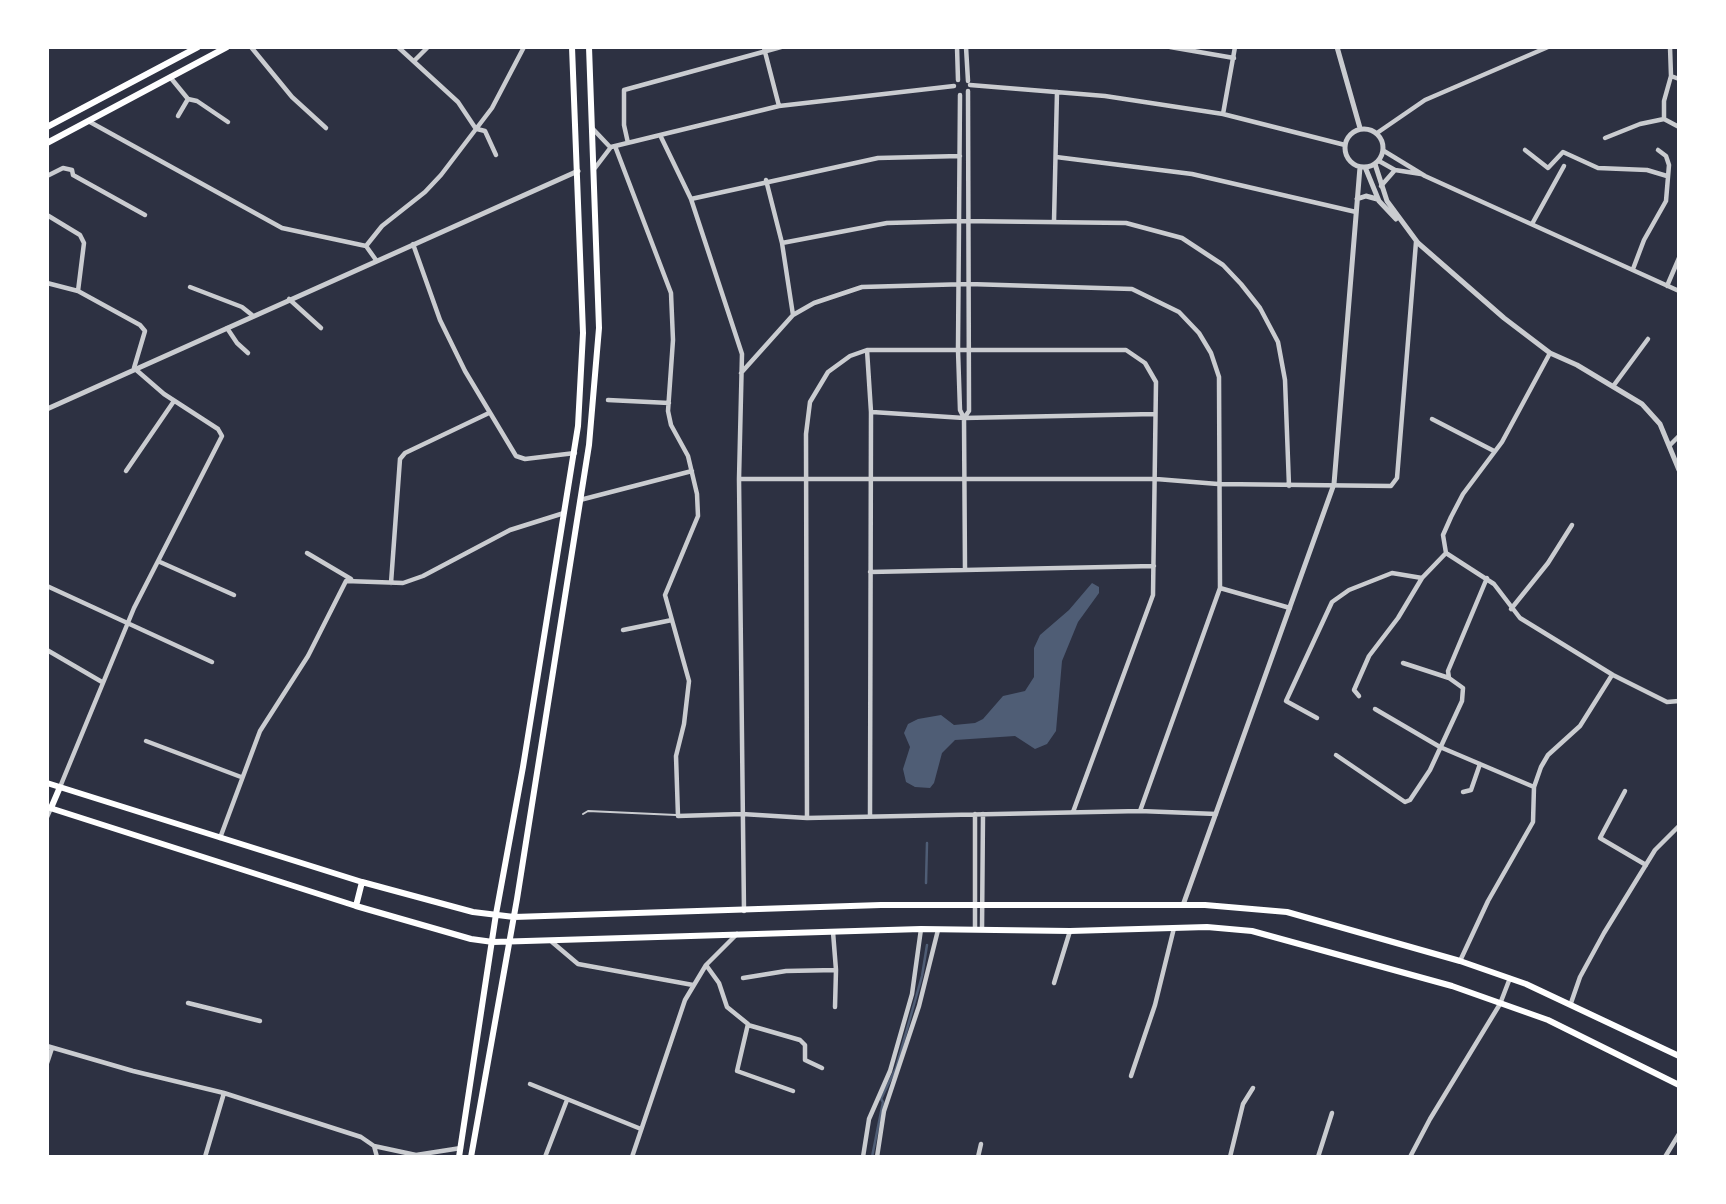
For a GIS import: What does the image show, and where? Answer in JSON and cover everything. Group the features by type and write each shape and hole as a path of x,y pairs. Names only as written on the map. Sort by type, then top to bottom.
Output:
{"main road":[{"path":"47,127 198,47"},
{"path":"47,144 227,47"},
{"path":"459,1157 496,914 575,453 583,333 572,47"},
{"path":"471,1157 514,917 580,500 597,360 599,257 589,47"},
{"path":"47,783 362,882 433,902 514,917 881,905 1183,905 1236,906 1287,912 1460,961 1510,978 1571,1003 1679,1056"},
{"path":"60,787 49,808 356,906 471,939 508,943 737,933 921,929 1070,931 1174,928 1252,931 1452,986 1548,1020 1679,1085"},
{"path":"356,906 362,882"}],"street":[{"path":"251,47 292,97 326,128"},
{"path":"398,47 458,102 476,129"},
{"path":"414,61 428,47"},
{"path":"366,246 382,226 436,180 495,104 524,47"},
{"path":"628,143 624,125 624,90 764,48 781,47"},
{"path":"595,168 613,147 779,106 954,86 958,80 957,47"},
{"path":"964,418 969,411 966,47"},
{"path":"1170,47 1234,58"},
{"path":"1223,114 1235,47"},
{"path":"1337,47 1360,128"},
{"path":"1377,133 1425,100 1548,47"},
{"path":"1664,119 1664,101 1671,76 1670,47"},
{"path":"764,48 779,106"},
{"path":"1671,76 1679,79"},
{"path":"170,77 188,99 197,101 228,122"},
{"path":"958,80 968,86 1105,96 1223,114 1345,145"},
{"path":"954,86 960,95 958,350 960,410 964,418 962,479 965,570"},
{"path":"960,95 968,86"},
{"path":"1054,221 1057,92"},
{"path":"178,116 187,107 188,99"},
{"path":"1605,138 1664,119 1679,127"},
{"path":"90,121 282,228 366,246 376,260"},
{"path":"476,129 481,127 485,131 496,155"},
{"path":"1399,221 1381,187 1377,163 1384,152 1382,140 1377,133 1360,128 1350,134 1345,145 1350,161 1363,167 1377,163 1395,170 1422,175"},
{"path":"593,129 613,147 671,293 671,425 692,471 698,516 665,595 689,681 684,724 676,756 678,816 742,814 807,818 1140,811 1216,814"},
{"path":"661,136 691,199 742,354 739,479 744,911"},
{"path":"1525,150 1548,168 1563,152 1598,168 1647,170 1667,176"},
{"path":"1633,270 1644,240 1662,214 1666,201 1668,160 1658,150"},
{"path":"1384,152 1422,175 1679,291"},
{"path":"691,199 766,180 878,158 960,156"},
{"path":"1056,157 1192,174 1356,212"},
{"path":"1532,224 1564,166"},
{"path":"1183,905 1334,484 1357,199 1363,167"},
{"path":"1363,167 1378,200 1416,241 1504,318 1550,353 1614,386 1642,404 1660,424 1679,470"},
{"path":"47,176 63,168 72,170 73,176 145,215"},
{"path":"1381,187 1395,170"},
{"path":"47,409 578,171"},
{"path":"766,180 782,243 793,315"},
{"path":"1357,199 1366,196 1378,200"},
{"path":"47,215 80,234 84,243 78,291"},
{"path":"782,243 887,223 961,221 1126,223 1182,238 1223,265 1260,308 1278,342 1285,380 1289,486"},
{"path":"739,479 1156,479 1219,484 1334,484 1382,487 1396,483 1416,241"},
{"path":"413,244 440,320 489,413 516,456 525,458 575,453"},
{"path":"1667,287 1679,258"},
{"path":"47,284 78,291 140,325 145,331 134,369"},
{"path":"741,373 769,337 793,315 814,303 862,287 969,284 1132,289 1179,312 1199,333 1211,353 1219,377 1220,588 1140,811"},
{"path":"190,287 242,307 252,315"},
{"path":"288,299 321,328"},
{"path":"227,327 248,354"},
{"path":"1614,386 1648,339"},
{"path":"867,350 871,412 870,816"},
{"path":"807,818 809,413 817,387 828,372 850,356 867,350 1126,350 1145,363 1156,382 1153,595 1073,812"},
{"path":"1550,353 1527,400 1451,517 1443,535 1446,553 1487,578 1520,618 1613,675 1667,702 1679,701"},
{"path":"60,787 127,624 222,436 218,429 174,401 134,369"},
{"path":"608,400 669,403"},
{"path":"125,471 174,401"},
{"path":"871,412 964,418 1154,414"},
{"path":"391,583 400,459 405,453 489,413"},
{"path":"1432,419 1494,451"},
{"path":"1670,444 1679,436"},
{"path":"580,500 692,471"},
{"path":"307,553 351,579 391,583 423,576 510,530 565,512"},
{"path":"1511,609 1548,563 1572,525"},
{"path":"1359,696 1354,690 1369,656 1388,628 1394,624 1422,578 1446,553"},
{"path":"160,562 234,595"},
{"path":"870,572 1154,566"},
{"path":"1318,718 1286,701 1332,601 1349,590 1392,573 1422,578"},
{"path":"1449,678 1448,671 1456,646 1487,578"},
{"path":"220,838 260,731 308,656 341,587 351,579"},
{"path":"47,586 212,662"},
{"path":"1220,588 1290,608"},
{"path":"623,630 672,620"},
{"path":"47,650 102,682"},
{"path":"1336,755 1407,803 1430,770 1462,701 1463,688 1449,678 1403,663"},
{"path":"1460,961 1488,901 1533,821 1534,787 1548,755 1580,726 1613,675"},
{"path":"1375,709 1440,747 1534,787"},
{"path":"146,741 241,777"},
{"path":"1463,792 1471,790 1480,764"},
{"path":"1625,791 1600,839 1646,865"},
{"path":"47,817 49,808"},
{"path":"975,814 979,905"},
{"path":"979,929 983,814"},
{"path":"1571,1003 1580,976 1655,850 1679,825"},
{"path":"1131,1076 1155,1006 1174,928"},
{"path":"863,1157 872,1111 890,1071 912,993 921,929"},
{"path":"877,1157 884,1111 919,1006 938,930"},
{"path":"1054,983 1070,931"},
{"path":"833,932 835,1007"},
{"path":"632,1157 693,985 706,965 737,933"},
{"path":"552,942 578,964 693,985"},
{"path":"706,965 720,986 727,1007 748,1026 800,1040 805,1045 805,1060 822,1068"},
{"path":"743,978 786,971 836,970"},
{"path":"1410,1157 1500,1004 1510,978"},
{"path":"187,1003 260,1021"},
{"path":"748,1026 737,1071 793,1091"},
{"path":"47,1063 50,1047 225,1093 361,1137 374,1146 416,1155 461,1148"},
{"path":"530,1084 641,1129"},
{"path":"1230,1157 1243,1104 1253,1088"},
{"path":"205,1157 225,1093"},
{"path":"545,1157 567,1100"},
{"path":"1318,1157 1332,1113"},
{"path":"1665,1157 1679,1134"},
{"path":"978,1157 981,1144"},
{"path":"374,1146 377,1157"}],"lane":[{"path":"583,814 588,811 678,816"}],"water":[{"path":"1092,583 1099,587 1099,593 1078,622 1062,661 1056,731 1047,744 1035,749 1015,736 955,740 942,753 934,783 930,788 915,787 906,782 903,769 910,747 904,733 908,724 918,719 941,715 954,725 975,723 983,719 1003,696 1025,691 1034,677 1034,648 1040,635 1069,610"}],"waterway":[{"path":"926,883 927,843"},
{"path":"872,1157 883,1102 881,1099 896,1068 922,976 927,945"}]}
